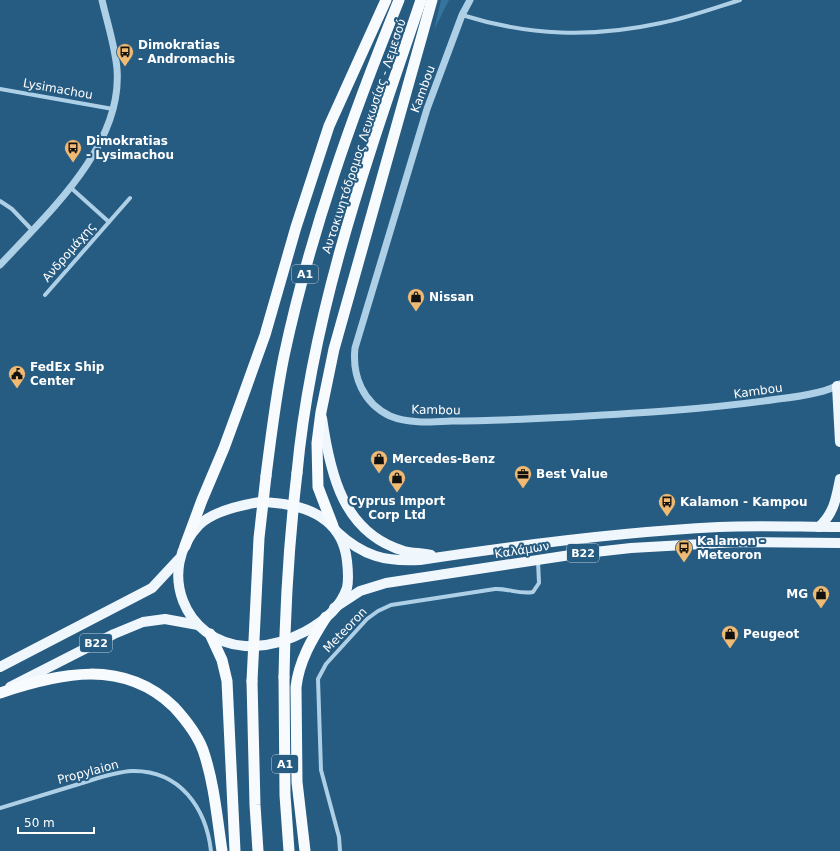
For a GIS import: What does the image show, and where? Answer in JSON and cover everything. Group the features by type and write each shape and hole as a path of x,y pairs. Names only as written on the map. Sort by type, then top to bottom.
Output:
{"highway":[{"path":"185,546 202,500 224,448 265,335 329,126 386,0"},
{"name":"A1","path":"258,851 255,805 252,681 259,538 266,476 284,357 303,282 334,174 368,77 399,0"},
{"name":"Αυτοκινητόδρομος Λευκωσίας - Λεμεσού","path":"289,851 285,794 285,611 290,536 308,383 344,234 421,0"},
{"path":"335,529 318,487 317,443 321,412 338,335 432,0"},
{"path":"305,851 298,782 297,675 303,659 326,617"},
{"path":"210,634 222,660 227,681 235,851"},
{"path":"0,692 40,680 69,675 104,674 123,677 144,686 164,699 179,713 193,731 202,748 210,776 222,851"}],"main road":[{"path":"838,385 840,442"},
{"path":"321,412 326,443 338,488 354,518 372,535 393,547 405,551 445,556"},
{"path":"819,527 832,514 840,479"},
{"name":"B22","path":"260,502 290,504 316,513 335,529 346,552 349,577 345,592 334,608 326,617 311,628 293,638 264,646 244,646 230,643 210,634 198,625 185,607 181,598 177,578 180,558 185,546 199,525 219,513 260,502"},
{"name":"Καλάμων","path":"335,529 358,548 384,559 398,561 420,560 567,539 650,531 721,527 840,528"},
{"name":"Καλάμων","path":"334,608 360,591 386,583 538,560 631,548 727,543 840,543"},
{"name":"B22","path":"0,668 152,588 180,558"},
{"name":"B22","path":"0,692 114,634 143,622 165,619 198,625"}],"street":[{"path":"0,265 70,187 105,135 113,110 117,70 102,0"},
{"name":"Kambou","path":"462,15 464,0"},
{"name":"Kambou","path":"470,0 462,15 427,110 355,348 354,360 357,379 366,397 372,404 390,416 414,421 501,421 740,405 800,396 838,385"},
{"path":"462,15 498,26 537,32 595,33 661,23 740,0"},
{"name":"Lysimachou","path":"0,89 113,110"},
{"name":"Ανδρομάχης","path":"70,187 109,222"},
{"name":"Ανδρομάχης","path":"45,295 130,198"},
{"path":"0,201 12,209 32,230"},
{"name":"Meteoron","path":"340,851 339,837 321,770 317,684 324,667 367,619 381,609 391,605 495,589 525,593 533,592 539,583 538,560"},
{"name":"Propylaion","path":"0,808 114,773 142,772 170,780 192,800 209,832 212,851"}],"shaded area":[{"path":"441,0 449,0 434,30"}],"place":[{"name":"Dimokratias - Andromachis","path":"125,67"},
{"name":"Dimokratias - Lysimachou","path":"73,163"},
{"name":"Nissan","path":"416,312"},
{"name":"FedEx Ship Center","path":"17,389"},
{"name":"Mercedes-Benz","path":"379,474"},
{"name":"Best Value","path":"523,489"},
{"name":"Cyprus Import Corp Ltd","path":"397,493"},
{"name":"Kalamon - Kampou","path":"667,517"},
{"name":"Kalamon - Meteoron","path":"684,563"},
{"name":"MG","path":"821,609"},
{"name":"Peugeot","path":"730,649"}]}
